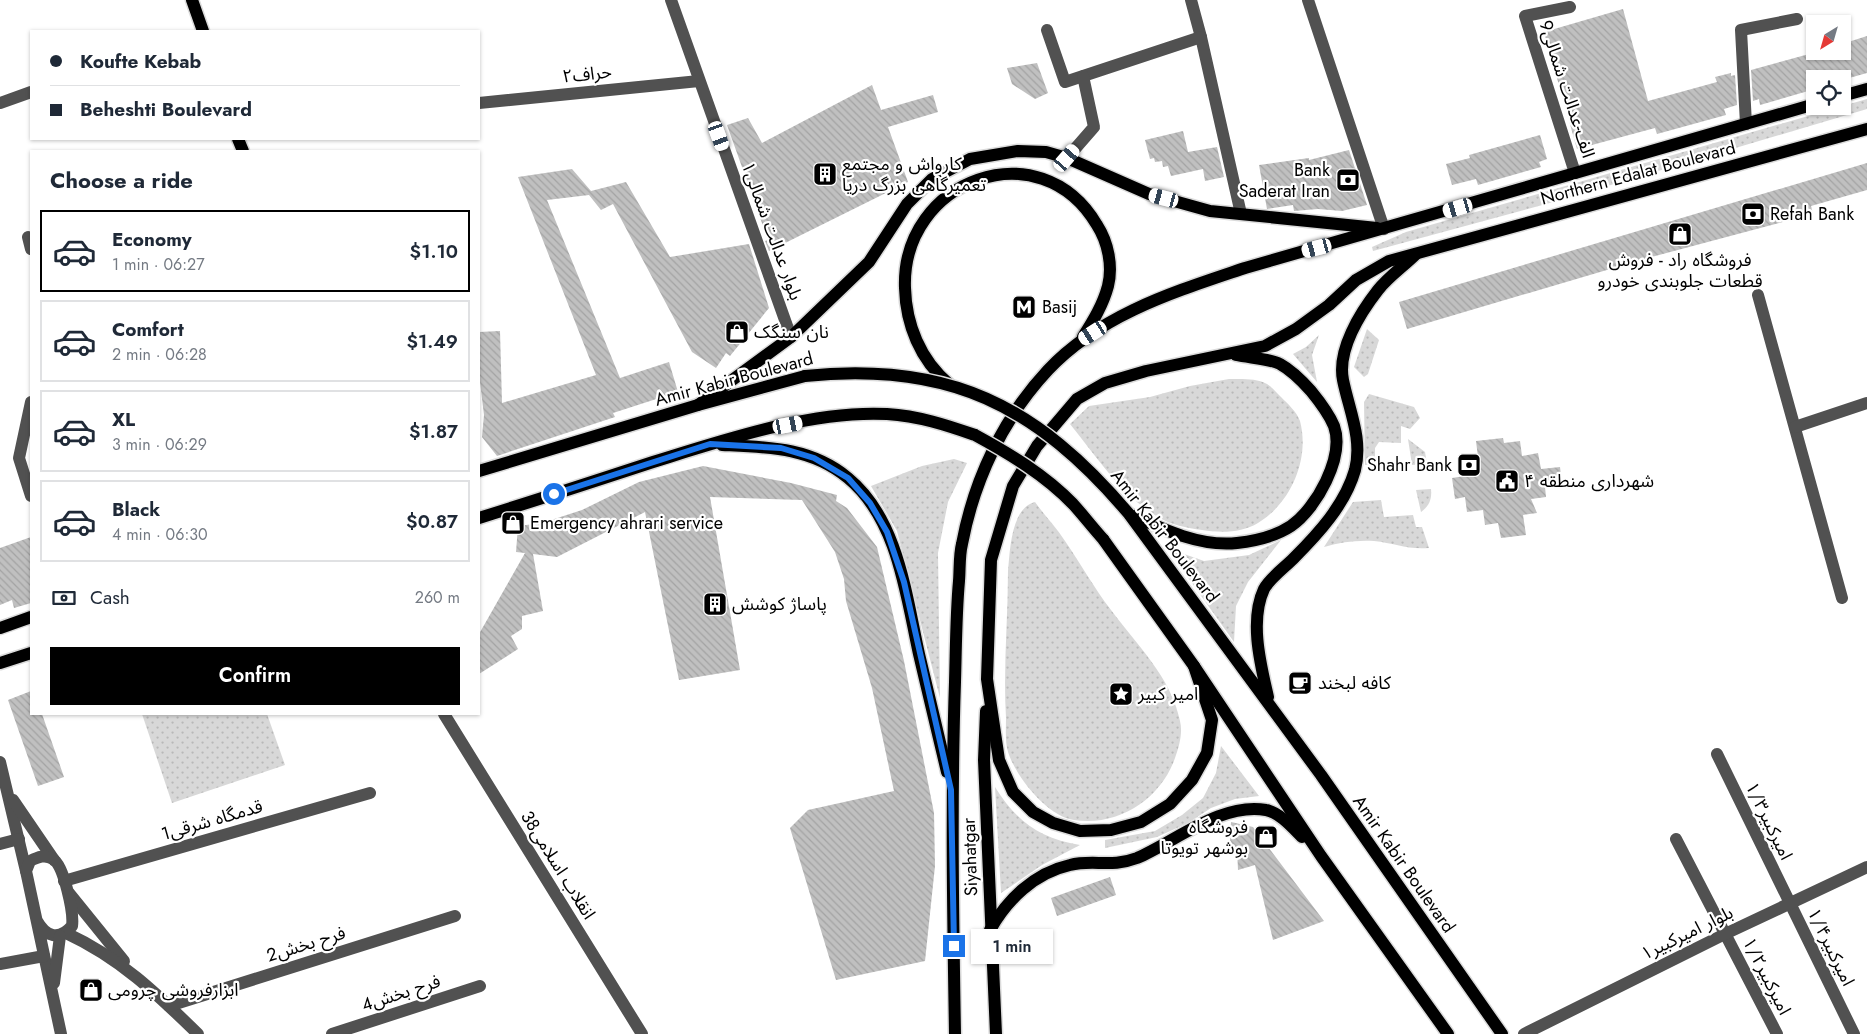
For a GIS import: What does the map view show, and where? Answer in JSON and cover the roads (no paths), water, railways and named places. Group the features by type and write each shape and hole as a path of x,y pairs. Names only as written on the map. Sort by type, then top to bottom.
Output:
{"main road":[{"path":"192,0 203,30"},
{"path":"1851,93 1867,89"},
{"name":"Northern Edalat Boulevard","path":"1081,341 1115,318 1163,296 1245,268 1806,107"},
{"name":"Northern Edalat Boulevard","path":"987,679 992,560 1013,486 1037,446 1077,399 1105,383 1182,362 1265,346 1296,329 1329,305 1356,280 1389,261 1867,129"},
{"path":"698,405 791,337 868,262 907,204 932,179 970,159 1018,151 1037,152 1067,158 1149,194 1210,211 1384,229"},
{"path":"949,384 926,358 912,332 906,307 907,259 916,233 929,213 947,197 972,180 1002,173 1034,176 1064,188 1086,206 1105,238 1110,267 1108,285 1098,312 1081,341 1048,370 1023,400 986,463 976,490 961,546 951,790 955,1034"},
{"path":"1270,705 1257,653 1258,614 1264,589 1314,538 1341,501 1355,469 1357,434 1342,370 1345,354 1354,326 1378,290 1419,252"},
{"path":"1129,514 1187,537 1211,543 1236,543 1265,537 1290,526 1314,504 1335,456 1334,428 1321,402 1304,383 1280,364 1231,354"},
{"name":"Amir Kabir Boulevard","path":"480,471 698,405 805,376 842,372 918,376 985,396 1040,431 1099,480 1129,514 1270,705 1502,1034"},
{"path":"480,517 710,444 802,422 842,416 886,414 931,419 975,435 1004,451 1050,484 1072,503 1103,540 1194,666 1321,856 1448,1034"},
{"path":"710,444 781,448 814,458 848,478 870,503 887,532 904,582 951,790"},
{"path":"0,628 30,617"},
{"path":"0,663 30,653"},
{"path":"987,679 999,760 1013,792 1033,812 1053,824 1080,831 1111,830 1141,822 1170,804 1192,780 1207,753 1212,720 1194,666"},
{"name":"Siyahatgar","path":"987,679 984,760 996,1034"},
{"path":"990,930 1002,909 1017,893 1044,875 1070,864 1116,865 1138,858 1186,831 1229,814 1248,810 1268,810 1290,825 1321,856"}],"street":[{"name":"بلوار عدالت شمالی۱","path":"671,0 791,337"},
{"path":"1191,0 1240,214"},
{"path":"1308,0 1384,229"},
{"name":"9الف-عدالت شمالی","path":"1570,7 1525,16 1576,173"},
{"path":"1746,124 1741,30 1797,19"},
{"path":"1047,30 1065,82 1201,37"},
{"path":"1067,158 1094,127 1083,76"},
{"name":"حراف۲","path":"480,103 699,81"},
{"path":"0,103 30,92"},
{"path":"1758,296 1842,598"},
{"path":"1795,427 1867,403"},
{"path":"30,407 19,458 30,493"},
{"name":"38انقلاب اسلامی","path":"445,715 642,1034"},
{"name":"امیرکبیر۱/۳","path":"1716,754 1789,903"},
{"path":"0,762 19,839 61,1034"},
{"path":"7,791 54,860 65,885 74,916 72,926 63,934 52,936 42,930 37,921"},
{"name":"1قدمگاه شرقی","path":"65,885 370,793"},
{"path":"0,844 19,839"},
{"name":"امیرکبیر۱/۲","path":"1676,839 1777,1034"},
{"path":"26,871 30,861 37,857 44,856 54,860"},
{"name":"بلوار امیرکبیر۱","path":"1524,1034 1725,934 1867,867"},
{"path":"65,885 138,978"},
{"name":"امیرکبیر۱/۴","path":"1789,903 1854,1034"},
{"name":"2فرح بخش","path":"169,1006 454,916"},
{"path":"63,934 96,947 138,978 198,1034"},
{"path":"53,998 54,973 63,934"},
{"path":"0,964 44,956"},
{"name":"4فرح بخش","path":"332,1034 480,986"}],"place":[{"name":"کارواش و مجتمع تعمیرگاهی بزرگ دریا","path":"825,174"},
{"name":"Bank Saderat Iran","path":"1348,180"},
{"name":"Refah Bank","path":"1753,214"},
{"name":"فروشگاه راد - فروش قطعات جلوبندی خودرو","path":"1680,234"},
{"name":"Basij","path":"1024,307"},
{"name":"نان سنگک","path":"737,332"},
{"name":"Shahr Bank","path":"1469,465"},
{"name":"شهرداری منطقه ۴","path":"1507,481"},
{"name":"Emergency ahrari service","path":"513,523"},
{"name":"پاساژ کوشش","path":"715,604"},
{"name":"کافه لبخند","path":"1300,683"},
{"name":"امیر کبیر","path":"1121,694"},
{"name":"فروشگاه بوشهر تویوتا","path":"1266,837"},
{"name":"ابزارفروشی چرومی","path":"91,990"}]}
